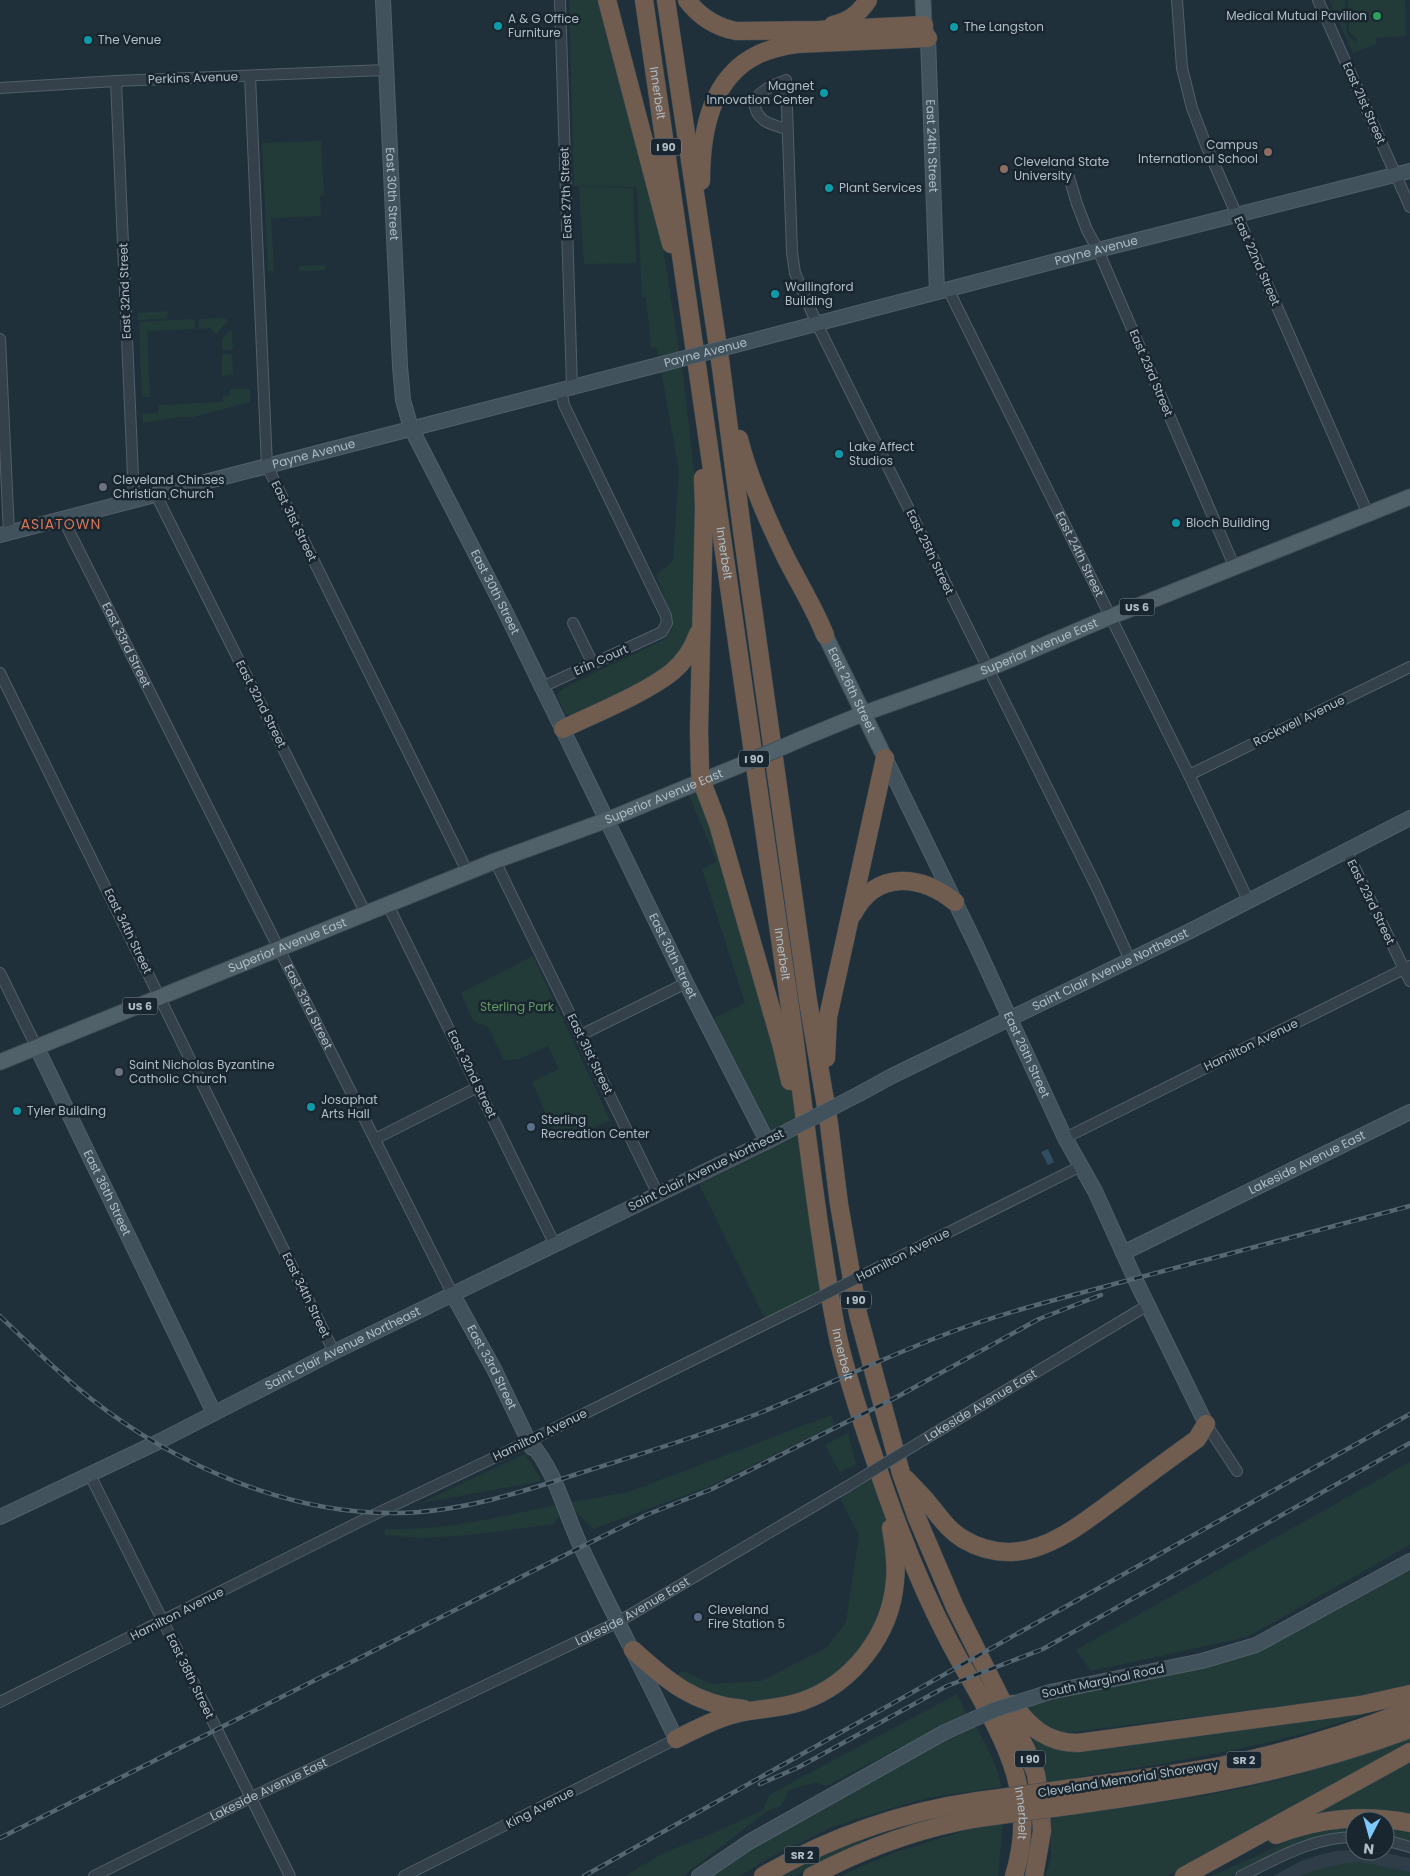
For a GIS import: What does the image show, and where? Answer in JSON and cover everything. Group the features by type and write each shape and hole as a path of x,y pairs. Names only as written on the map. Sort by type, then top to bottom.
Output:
{"highway":[{"path":"607,0 664,222 688,295"},
{"name":"Innerbelt","path":"644,0 794,1035 808,1150 826,1272 839,1342 853,1392 887,1495 909,1554 941,1626 1005,1743 1014,1765 1020,1788 1024,1820 1021,1851 1014,1876"},
{"name":"Innerbelt","path":"666,0 721,367 807,992 829,1124 839,1204 858,1314 901,1473 932,1555 1026,1749 1036,1774 1042,1831 1034,1876"},
{"path":"687,0 708,20 726,29 747,32 818,30 926,32"},
{"path":"818,30 850,19 868,0"},
{"path":"701,231 701,161 705,130 710,111 718,94 734,72 758,54 778,47 926,32"},
{"path":"721,367 752,480 786,557 825,634"},
{"path":"697,368 704,508 699,752 702,782 718,824 782,1047 808,1150"},
{"path":"563,729 631,696 674,671 690,652 696,641 701,621"},
{"path":"829,1124 826,1028 885,758"},
{"path":"847,925 856,907 863,899 877,888 893,882 915,881 927,884 955,902"},
{"path":"901,1473 946,1526 963,1539 979,1546 1000,1551 1030,1549 1046,1545 1070,1533 1197,1439 1206,1424"},
{"path":"676,1740 720,1718 793,1704 824,1691 842,1679 857,1665 875,1642 884,1626 896,1582 895,1557 887,1495"},
{"path":"633,1650 663,1677 689,1694 723,1706 754,1710"},
{"path":"978,1652 1025,1720 1043,1736 1064,1743 1091,1742 1341,1708 1410,1694"},
{"name":"Cleveland Memorial Shoreway","path":"1074,1796 1252,1759 1320,1741 1410,1710"},
{"path":"812,1876 855,1855 900,1837 979,1810 1074,1796 1201,1786 1273,1772 1328,1757 1410,1729"},
{"path":"1184,1876 1410,1752"},
{"name":"SR 2","path":"763,1876 820,1847 865,1828 919,1812 979,1810"},
{"path":"1213,1860 1290,1830 1324,1821 1367,1818 1410,1823"}],"main road":[{"name":"East 24th Street","path":"923,0 926,32"},
{"name":"Superior Avenue East","path":"0,1062 495,861 607,820 702,782 862,714 988,669 1110,617 1410,497"},
{"name":"East 26th Street","path":"825,634 862,714 885,758"}],"street":[{"name":"East 30th Street","path":"383,0 400,366 403,400 411,428 492,586 540,688 563,729 686,983 770,1140"},
{"name":"East 27th Street","path":"560,0 567,388 564,405 666,616 667,623 662,632"},
{"name":"East 22nd Street","path":"1177,0 1180,58 1188,95 1206,145 1368,514"},
{"name":"East 21st Street","path":"1318,0 1410,207"},
{"name":"East 24th Street","path":"926,32 943,291 1110,617 1189,775 1248,900"},
{"name":"Perkins Avenue","path":"0,88 116,81 386,70"},
{"name":"East 31st Street","path":"250,76 266,466 468,873"},
{"name":"East 25th Street","path":"787,129 762,120 756,115 754,100 769,87 786,80 792,252 795,273 817,324 1130,960"},
{"name":"East 32nd Street","path":"116,81 134,500"},
{"name":"Payne Avenue","path":"4,534 1098,250 1410,171"},
{"name":"East 23rd Street","path":"1069,177 1087,230 1098,250 1235,568"},
{"path":"0,339 4,534"},
{"name":"East 32nd Street","path":"156,494 366,914"},
{"name":"East 33rd Street","path":"63,519 453,1295 494,1369 529,1441 541,1454 552,1475 562,1497 565,1510 676,1740"},
{"path":"573,623 593,664"},
{"name":"Erin Court","path":"540,688 662,632"},
{"name":"Rockwell Avenue","path":"1189,775 1410,667"},
{"name":"East 34th Street","path":"0,673 334,1352"},
{"name":"East 26th Street","path":"885,758 1010,1018 1065,1138 1095,1192 1206,1424 1237,1471"},
{"name":"Saint Clair Avenue Northeast","path":"0,1517 90,1475 334,1352 770,1140 892,1076 1192,930 1410,818"},
{"name":"East 23rd Street","path":"1346,850 1407,967 1410,981"},
{"name":"East 31st Street","path":"495,861 658,1194"},
{"name":"East 32nd Street","path":"388,904 555,1245"},
{"name":"Hamilton Avenue","path":"1065,1138 1407,967"},
{"name":"East 36th Street","path":"0,973 214,1413"},
{"path":"581,1034 686,983"},
{"path":"375,1139 478,1087"},
{"name":"Lakeside Avenue East","path":"1123,1253 1410,1112"},
{"name":"Hamilton Avenue","path":"0,1702 363,1520 529,1441 812,1301 1079,1166"},
{"name":"Lakeside Avenue East","path":"94,1876 250,1798 618,1622 1148,1305"},
{"name":"East 38th Street","path":"90,1475 290,1876"},
{"name":"South Marginal Road","path":"699,1876 749,1842 945,1732 994,1710 1050,1692 1202,1661 1256,1645 1410,1561"},
{"name":"King Avenue","path":"404,1876 676,1740"},
{"path":"1241,1876 1315,1842 1345,1837"},
{"path":"1395,1843 1410,1847"}],"shaded area":[{"path":"1345,1850 1345,1861 1395,1861 1395,1855 1410,1858 1410,1876 1273,1876 1301,1861 1335,1851"}],"green space":[{"path":"569,0 601,0 663,248 683,375 696,488 694,621 689,638 678,655 659,673 597,704 576,717 565,714 557,695 564,688 667,638 673,627 672,618 656,575 673,561 679,471 657,348 651,347 646,297 642,297 637,187 574,186"},
{"name":"Medical Mutual Pavilion","path":"1329,0 1345,0 1347,35 1356,43 1357,38 1349,32 1348,0 1405,0 1406,36 1376,38 1376,44 1353,53"},
{"path":"321,141 324,195 320,196 321,216 271,218 274,271 268,271 262,143"},
{"path":"579,187 633,188 636,263 584,264"},
{"path":"325,265 325,270 299,271 300,266"},
{"path":"167,311 166,316 169,318 138,320 138,313"},
{"path":"224,318 228,321 216,334 210,328 199,329 199,321 201,319"},
{"path":"193,319 195,321 195,329 147,331 150,397 142,397 139,322"},
{"path":"231,329 233,348 222,350 222,339"},
{"path":"222,354 230,354 232,356 233,374 222,376"},
{"path":"230,389 250,389 250,402 193,417 179,417 143,423 142,414 158,413 159,405 223,402 223,396 230,395"},
{"path":"702,782 782,1047 808,1150 830,1292 767,1323 695,1176 767,1141 706,1022 745,1003 702,869 717,862 686,788"},
{"name":"Sterling Park","path":"533,956 610,1120 559,1143 532,1082 559,1069 548,1046 519,1059 504,1060 488,1027 473,1021 461,993"},
{"path":"831,1415 834,1426 710,1486 593,1529 567,1503 629,1492"},
{"path":"848,1433 856,1464 840,1472 825,1445"},
{"path":"525,1454 542,1481 421,1503"},
{"path":"1410,1462 1410,1545 1247,1637 1091,1671 1076,1650"},
{"path":"875,1469 887,1495 893,1599 850,1672 763,1710 666,1680 683,1671 712,1684 761,1681 826,1648 846,1622 859,1535 837,1492"},
{"path":"556,1505 559,1517 553,1524 470,1535 421,1538 384,1535 386,1529 430,1528"},
{"path":"1410,1567 1410,1684 1367,1696 1064,1733 1036,1722 1025,1706 1040,1700 1225,1661"},
{"path":"957,1694 966,1713 826,1786 816,1782 789,1790 781,1806 766,1812 683,1876 625,1876 662,1854 763,1810 769,1795"},
{"path":"1362,1711 1364,1715 1286,1738 1247,1747 1167,1763 1047,1782 1032,1737 1041,1743"},
{"path":"975,1725 994,1763 1001,1787 927,1798 902,1805 832,1827 769,1858 740,1876 707,1876 743,1851 951,1736"},
{"path":"1410,1737 1410,1746 1167,1876 1045,1876 1051,1859 1051,1816 1184,1799 1274,1781 1320,1768"},
{"path":"1410,1762 1410,1817 1395,1817 1395,1811 1345,1811 1345,1818 1316,1818 1315,1814"},
{"path":"1003,1821 998,1876 840,1876 891,1854 982,1825"},
{"path":"1345,1828 1345,1834 1336,1834 1303,1840 1231,1876 1212,1876 1298,1837"},
{"path":"1395,1831 1410,1833 1410,1843 1395,1839"},
{"path":"863,1840 865,1844 813,1866 795,1876 783,1876 821,1856"},
{"path":"1361,1862 1410,1872 1410,1876 1300,1876 1330,1866"}],"water":[{"path":"1048,1149 1054,1162 1048,1165 1041,1152"}],"railway":[{"path":"0,1316 90,1398 159,1445 196,1464 235,1481 275,1495 316,1505 358,1511 422,1512 467,1505 511,1494 690,1438 757,1414 954,1331 996,1317 1410,1206"},
{"path":"0,1838 646,1515 712,1489 895,1398 1039,1319 1101,1295"},
{"path":"584,1876 1410,1414"},
{"path":"760,1784 799,1767 947,1686 1043,1649 1410,1443"}],"place":[{"name":"Medical Mutual Pavilion","path":"1377,16"},
{"name":"A & G Office Furniture","path":"498,26"},
{"name":"The Langston","path":"954,27"},
{"name":"The Venue","path":"88,40"},
{"name":"Magnet Innovation Center","path":"824,93"},
{"name":"Campus International School","path":"1268,152"},
{"name":"Cleveland State University","path":"1004,169"},
{"name":"Plant Services","path":"829,188"},
{"name":"Wallingford Building","path":"775,294"},
{"name":"Lake Affect Studios","path":"839,454"},
{"name":"Cleveland Chinses Christian Church","path":"103,487"},
{"name":"Bloch Building","path":"1176,523"},
{"name":"Saint Nicholas Byzantine Catholic Church","path":"119,1072"},
{"name":"Josaphat Arts Hall","path":"311,1107"},
{"name":"Tyler Building","path":"17,1111"},
{"name":"Sterling Recreation Center","path":"531,1127"},
{"name":"Cleveland Fire Station 5","path":"698,1617"}],"district":[{"name":"ASIATOWN","path":"61,524"}]}
